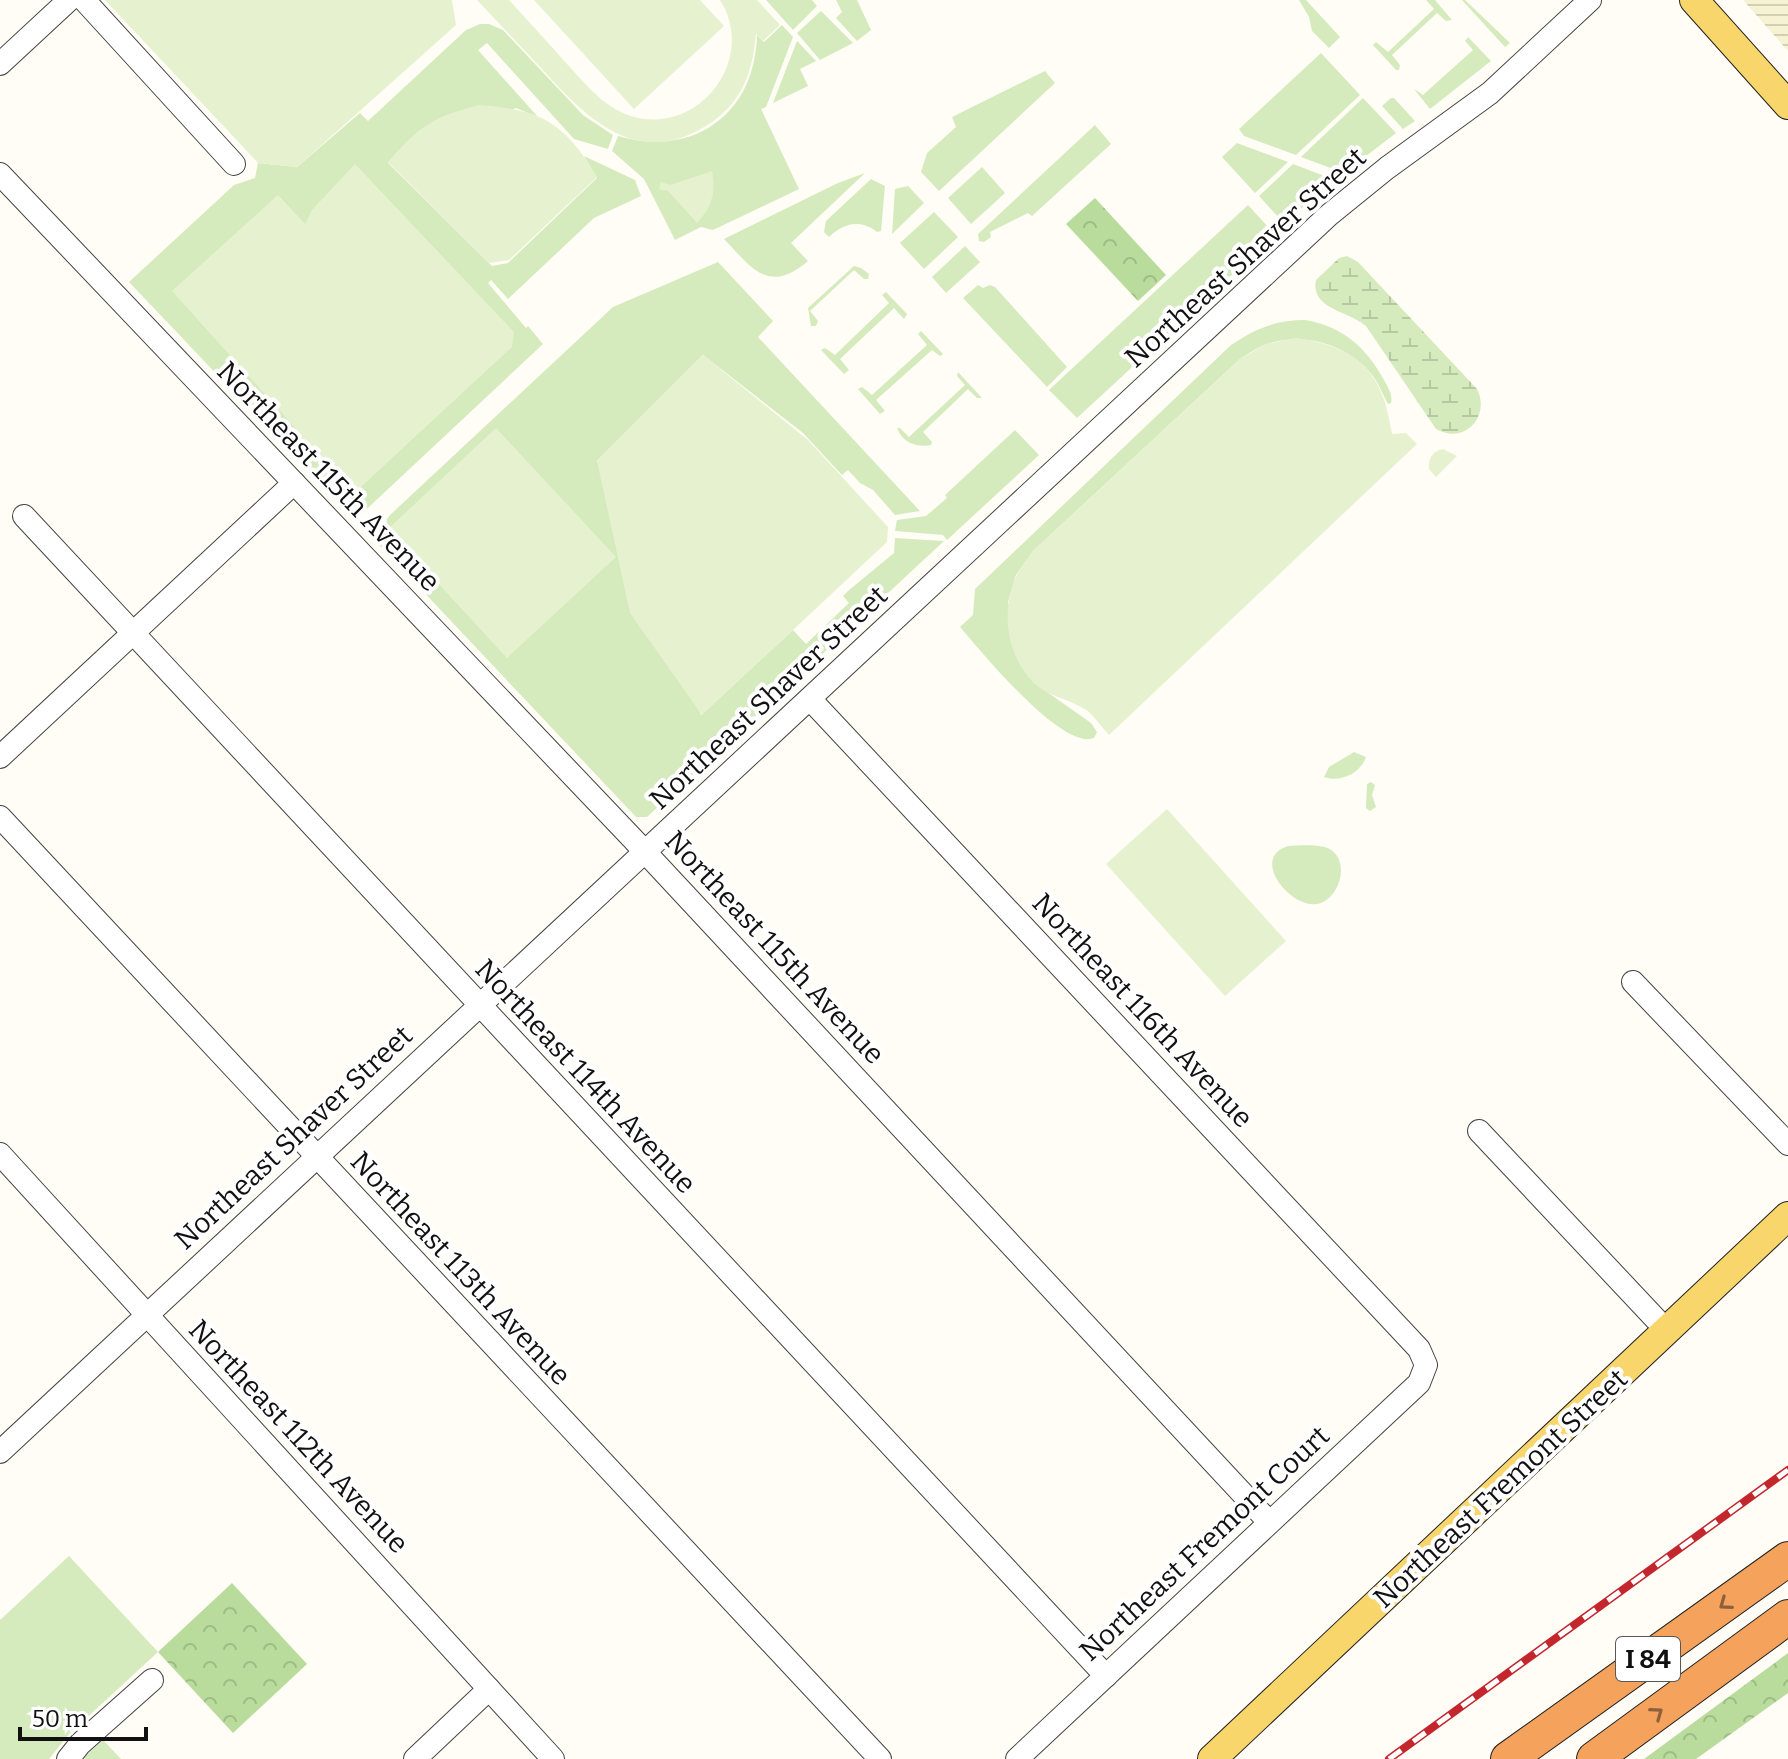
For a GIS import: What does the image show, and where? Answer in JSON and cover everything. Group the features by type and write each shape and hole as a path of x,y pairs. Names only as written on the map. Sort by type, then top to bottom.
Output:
{"highway":[{"name":"I 84","path":"1508,1759 1788,1559"},
{"name":"I 84","path":"1594,1759 1788,1617"}],"main road":[{"path":"1694,0 1788,105"},
{"name":"Northeast Fremont Street","path":"1212,1759 1788,1216"}],"street":[{"path":"0,64 69,0"},
{"path":"84,0 234,164"},
{"name":"Northeast Shaver Street","path":"0,1452 1341,204 1490,93 1590,0"},
{"name":"Northeast 115th Avenue","path":"0,174 646,852 1269,1522"},
{"path":"0,757 294,483"},
{"name":"Northeast 114th Avenue","path":"24,516 1106,1676"},
{"name":"Northeast 116th Avenue","path":"810,699 1419,1349 1426,1365"},
{"name":"Northeast 113th Avenue","path":"0,817 880,1759"},
{"path":"1633,982 1788,1144"},
{"path":"1479,1131 1667,1331"},
{"name":"Northeast 112th Avenue","path":"0,1154 553,1759"},
{"name":"Northeast Fremont Court","path":"1017,1759 1419,1383 1426,1365"},
{"path":"68,1759 80,1744 152,1680"},
{"path":"415,1759 489,1689"}],"shaded area":[{"path":"1743,0 1788,0 1788,51"}],"green space":[{"path":"105,0 452,0 456,25 297,167 258,163"},
{"path":"477,0 509,0 596,95 617,110 643,119 669,118 692,109 710,93 724,73 731,50 730,25 720,0 757,0 780,25 763,41 756,34 748,75 737,98 728,108 706,126 680,138 656,142 634,140 593,119"},
{"path":"534,0 700,0 724,26 634,109"},
{"path":"766,0 812,0 817,6 793,30"},
{"path":"836,0 857,0 871,30 857,41 836,18 842,12"},
{"path":"1299,0 1306,0 1340,37 1329,48 1312,31 1309,17"},
{"path":"1426,0 1435,0 1452,20 1446,21 1437,13 1392,55 1400,65 1396,70 1373,45 1376,42 1388,52 1434,9"},
{"path":"1462,0 1465,0 1510,43 1505,47"},
{"path":"821,11 853,43 820,60 797,33"},
{"path":"480,24 503,30 583,115 613,135 608,149 574,139 487,43 478,50 538,117 516,108 388,163 492,266 508,263 597,178 584,156 635,180 641,196 594,218 508,299 491,280 488,283 543,344 355,520 129,282 234,185 255,178 258,163 297,167 360,113 368,121 466,30"},
{"path":"782,25 793,37 766,107 761,109 799,189 713,230 701,227 675,240 644,179 612,151 618,136 672,141 695,135 715,123 732,107 745,87 754,63 757,35 764,42"},
{"path":"1468,37 1491,61 1430,109 1414,89 1423,95 1473,50 1465,41"},
{"path":"797,41 816,61 800,69 808,86 773,103"},
{"path":"1321,53 1360,95 1296,155 1244,136 1239,129"},
{"path":"1045,71 1055,83 939,191 921,172 927,153 956,127 952,117"},
{"path":"1363,98 1396,133 1344,173 1301,157"},
{"path":"1391,98 1415,121 1403,129 1382,106"},
{"path":"479,105 520,111 550,123 574,144 597,177 509,260 489,263 388,162 428,124"},
{"path":"1095,125 1111,144 1032,216 1028,213 990,232 991,237 984,242 979,241 978,234"},
{"path":"1237,143 1288,162 1255,193 1222,157"},
{"path":"355,164 514,332 512,347 350,497 308,449 300,433 172,291 278,195 305,224 312,210"},
{"path":"1293,164 1335,180 1300,210 1279,218 1259,196"},
{"path":"982,167 1005,193 971,224 948,198"},
{"path":"712,171 712,199 697,223 668,191 659,189 661,182 670,185"},
{"path":"865,173 791,243 808,261 794,271 782,276 762,274 724,239 838,183"},
{"path":"871,179 885,186 881,231 852,224 840,228 829,237 824,232 826,221"},
{"path":"908,186 924,203 892,234 895,189"},
{"path":"1095,198 1166,275 1138,301 1066,224"},
{"path":"1248,205 1269,228 1261,248 1077,418 1049,390"},
{"path":"934,212 958,237 924,269 900,243"},
{"path":"965,246 980,262 946,293 932,277"},
{"path":"1347,256 1358,262 1477,389 1480,399 1478,418 1465,431 1446,433 1436,429 1366,326 1332,308 1319,297 1316,280 1339,258"},
{"path":"718,262 773,321 758,337 920,511 895,515 873,490 860,483 848,470 842,475 803,433 703,355 597,461 701,715 793,630 806,644 849,603 843,596 894,553 895,538 944,541 647,817 636,817 367,532 383,517 382,545 385,548 390,515 613,307"},
{"path":"854,266 869,274 868,279 854,270 810,311 818,321 816,326 811,326 808,308"},
{"path":"978,285 995,287 1067,367 1047,387 963,298"},
{"path":"886,292 907,314 904,319 894,308 840,359 849,370 844,374 821,350 825,348 835,355 889,303 882,295"},
{"path":"1305,320 1342,333 1361,348 1384,380 1391,394 1391,403 1388,404 1375,379 1363,365 1339,349 1311,340 1296,339 1264,345 1240,359 1033,551 1016,575 1008,602 1033,682 1091,723 1097,732 1094,738 1080,738 1063,730 1003,676 960,627 973,615 975,589 1231,345 1266,326"},
{"path":"921,331 943,354 940,356 932,350 876,400 885,411 880,414 858,389 862,387 872,395 927,345 918,334"},
{"path":"1296,338 1336,348 1364,366 1382,394 1392,434 1406,433 1417,444 1109,735 1087,710 1045,691 1024,671 1009,632 1009,604 1016,577 1033,551 1240,359 1266,344"},
{"path":"703,355 808,440 888,527 887,542 702,715 630,613 597,461"},
{"path":"958,372 982,398 977,398 968,389 923,432 932,442 931,445 915,445 906,440 897,428 909,437 965,385 957,376"},
{"path":"496,428 616,557 507,658 388,529"},
{"path":"1015,430 1039,455 947,540 943,535 895,531 897,520 926,516"},
{"path":"1443,449 1457,456 1436,477 1429,469 1429,462 1433,454"},
{"path":"1354,752 1366,757 1360,768 1343,778 1324,777 1329,767"},
{"path":"1371,782 1375,785 1372,795 1376,807 1370,811 1366,808 1367,784"},
{"path":"1167,809 1286,941 1225,996 1106,864"},
{"path":"1288,846 1321,846 1337,856 1341,872 1331,896 1317,904 1307,903 1286,891 1273,871 1272,861 1277,852"},
{"path":"69,1556 158,1652 69,1734 49,1759 0,1759 0,1620"},
{"path":"232,1583 307,1664 233,1733 158,1652"},
{"path":"1788,1653 1788,1693 1696,1759 1644,1759"},
{"path":"103,1740 121,1759 82,1759"}],"railway":[{"path":"1389,1759 1788,1470"}]}
